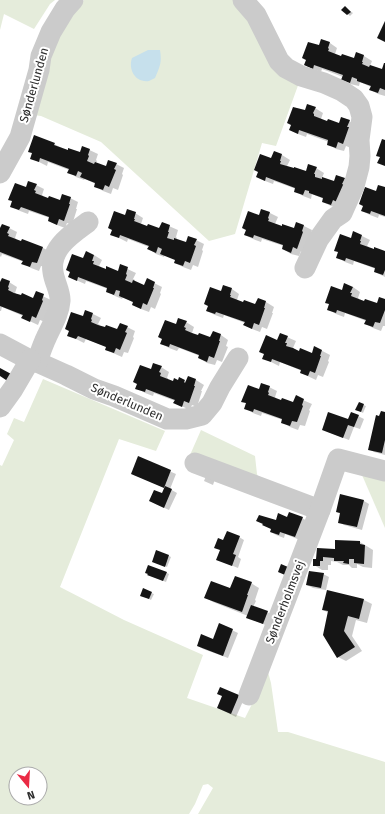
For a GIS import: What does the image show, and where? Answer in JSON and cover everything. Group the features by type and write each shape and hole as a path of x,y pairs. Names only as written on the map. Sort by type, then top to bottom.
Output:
{"street":[{"name":"Sønderlunden","path":"0,173 20,137 39,70 41,56 51,32 65,9 73,0"},
{"path":"243,0 256,15 279,61 286,68 301,76 342,91 354,99 359,106 362,117 359,140 360,167 354,186 342,213 333,219 318,240 305,268"},
{"path":"0,407 34,361 58,312 60,300 52,271 53,258 59,247 67,238 88,222"},
{"name":"Sønderlunden","path":"0,344 94,389 167,419 186,419 202,415 212,403 238,358"},
{"name":"Sønderholmsvej","path":"249,695 338,459 385,471"},
{"path":"195,463 320,510"}],"green space":[{"path":"0,0 55,0 50,4 34,29 4,14 0,30"},
{"path":"84,0 237,0 300,80 276,146 262,143 235,234 209,241 101,142 41,116 33,115 46,64 69,18"},
{"path":"43,379 165,431 156,451 119,439 60,587 124,620 203,655 187,698 245,718 268,672 278,732 288,732 385,762 385,814 198,814 213,788 208,784 203,785 189,814 0,814 0,465 2,466 14,440 7,434 14,418 24,422"},
{"path":"201,430 255,456 257,474 260,482 190,455"},
{"path":"362,475 385,479 385,528"}],"water":[{"path":"148,50 160,50 161,61 155,78 149,81 144,81 136,78 132,71 131,62 132,58"}],"building":[{"path":"345,6 351,12 347,15 341,10"},
{"path":"385,21 385,42 377,38"},
{"path":"321,39 330,42 328,51 341,56 342,54 354,58 356,52 364,55 362,64 369,67 370,65 382,69 385,63 385,90 380,88 378,93 369,90 371,86 357,81 357,79 352,77 350,83 341,80 343,75 314,65 313,69 304,65 306,60 302,58 308,42 319,45"},
{"path":"307,104 316,107 313,113 314,116 327,121 328,119 339,123 341,117 350,120 343,144 338,142 336,148 327,145 328,140 299,130 298,134 289,130 291,125 287,123 293,107 305,110"},
{"path":"34,135 68,150 68,148 80,152 82,146 90,149 87,161 94,164 95,162 106,166 108,160 117,163 114,169 116,170 109,187 105,185 103,190 94,187 95,183 80,177 82,173 78,171 76,176 67,173 69,169 40,158 39,162 30,159 32,153 28,152"},
{"path":"382,139 385,140 385,166 377,163 380,157 376,156"},
{"path":"274,151 282,154 280,164 306,171 308,164 317,167 314,174 315,177 322,179 322,177 334,181 336,175 345,178 342,184 344,185 337,202 333,200 331,205 322,202 323,198 309,193 309,191 305,190 303,195 294,192 295,188 266,177 265,181 256,177 258,172 254,170 260,154 271,158"},
{"path":"28,181 37,184 34,190 36,191 35,193 48,198 49,196 60,200 62,194 71,197 64,221 59,219 57,225 48,221 49,217 21,207 19,210 10,207 12,201 8,200 15,183 26,187"},
{"path":"378,185 385,187 385,216 371,211 370,214 361,211 363,206 359,204 365,187 376,191"},
{"path":"127,209 136,212 134,221 147,226 148,224 159,228 162,222 170,225 167,238 174,240 174,238 186,242 188,236 197,239 190,263 185,261 183,266 174,263 175,260 160,254 162,249 158,247 156,253 147,249 149,246 120,235 119,238 110,235 112,230 108,228 114,211 125,215"},
{"path":"261,209 270,212 268,221 294,228 296,222 304,225 297,249 293,247 291,253 282,249 283,245 254,235 253,238 244,235 246,230 242,228 248,211 259,215"},
{"path":"2,224 10,227 7,233 9,234 8,236 21,241 22,239 43,247 37,263 32,262 30,267 21,264 23,261 0,252 0,228"},
{"path":"353,231 362,235 360,244 385,251 385,270 383,275 374,272 375,268 346,258 345,261 336,258 338,252 334,251 340,234 351,238"},
{"path":"86,251 94,255 92,261 94,261 93,264 106,269 106,266 118,271 120,264 128,267 125,280 132,283 133,280 144,285 147,278 155,282 147,305 143,303 141,309 132,305 133,302 119,296 120,291 116,290 114,295 106,292 107,288 78,277 77,281 68,277 70,272 66,270 72,254 83,258"},
{"path":"2,278 10,281 8,290 14,293 21,295 22,293 33,298 36,291 44,294 43,301 36,318 32,316 30,322 21,318 23,315 0,306 0,282"},
{"path":"344,283 353,287 350,293 352,293 351,296 364,301 365,299 377,303 379,297 385,299 385,310 380,323 375,322 373,327 364,324 366,320 337,310 336,313 327,310 329,304 325,303 331,286 342,290"},
{"path":"223,285 232,288 230,297 243,302 244,300 255,304 258,298 266,301 259,325 254,323 252,329 243,325 245,322 216,312 215,314 206,311 208,306 204,304 210,287 221,291"},
{"path":"85,310 93,313 91,322 98,325 105,327 106,325 117,329 120,323 128,326 125,332 127,333 120,350 116,348 114,353 105,350 106,347 78,336 76,339 67,336 69,331 65,329 71,312 83,316"},
{"path":"178,318 187,321 184,327 186,328 185,330 192,333 198,335 199,333 210,337 213,331 221,334 214,358 209,356 207,362 198,358 199,355 170,344 169,347 160,344 162,339 158,337 165,320 176,324"},
{"path":"280,333 288,336 285,343 287,343 286,346 299,351 300,348 312,353 314,346 322,350 315,373 310,371 308,376 300,373 301,370 272,359 271,362 262,359 264,354 259,352 266,335 277,340"},
{"path":"153,363 162,366 159,372 161,373 160,376 173,381 174,378 178,380 179,377 185,380 185,383 188,376 196,379 189,403 184,401 182,407 173,403 175,400 146,389 145,392 135,389 137,384 133,382 140,365 151,369"},
{"path":"0,368 13,375 9,382 0,376"},
{"path":"261,383 270,386 268,395 281,400 282,398 293,402 296,395 304,399 297,422 292,421 290,426 281,423 282,419 254,409 253,412 244,409 246,403 241,402 248,385 259,389"},
{"path":"359,402 364,404 361,412 355,410"},
{"path":"381,411 385,412 385,440 382,453 368,450 376,415 379,416"},
{"path":"328,412 348,419 351,412 359,415 354,427 348,425 343,438 322,430"},
{"path":"138,456 171,470 164,488 131,474"},
{"path":"165,486 172,489 164,508 149,501 154,490 162,493"},
{"path":"340,494 364,500 357,527 338,523 340,513 336,512"},
{"path":"289,512 303,517 295,537 280,532 279,535 270,532 271,529 256,521 259,515 276,520 278,513 287,517"},
{"path":"227,531 240,536 233,554 236,555 232,566 216,560 220,550 214,548 218,538 223,540"},
{"path":"335,540 360,541 360,544 365,545 364,564 354,563 354,559 349,559 349,564 343,563 344,561 334,561 334,558 323,557 323,561 320,561 320,566 313,566 313,559 316,559 317,548 335,549"},
{"path":"156,550 169,555 165,567 152,562"},
{"path":"281,564 288,567 285,575 278,572"},
{"path":"148,565 167,572 163,581 145,573"},
{"path":"309,571 324,573 321,588 306,585"},
{"path":"235,576 252,582 242,612 204,598 211,581 230,588"},
{"path":"143,588 152,592 149,599 140,596"},
{"path":"327,590 364,599 359,619 348,616 344,631 355,647 337,658 323,635 328,611 322,610"},
{"path":"251,605 268,611 263,624 246,618"},
{"path":"219,623 233,629 223,656 197,646 201,634 213,639"},
{"path":"220,687 239,695 231,714 217,708 222,696 217,694"}]}
